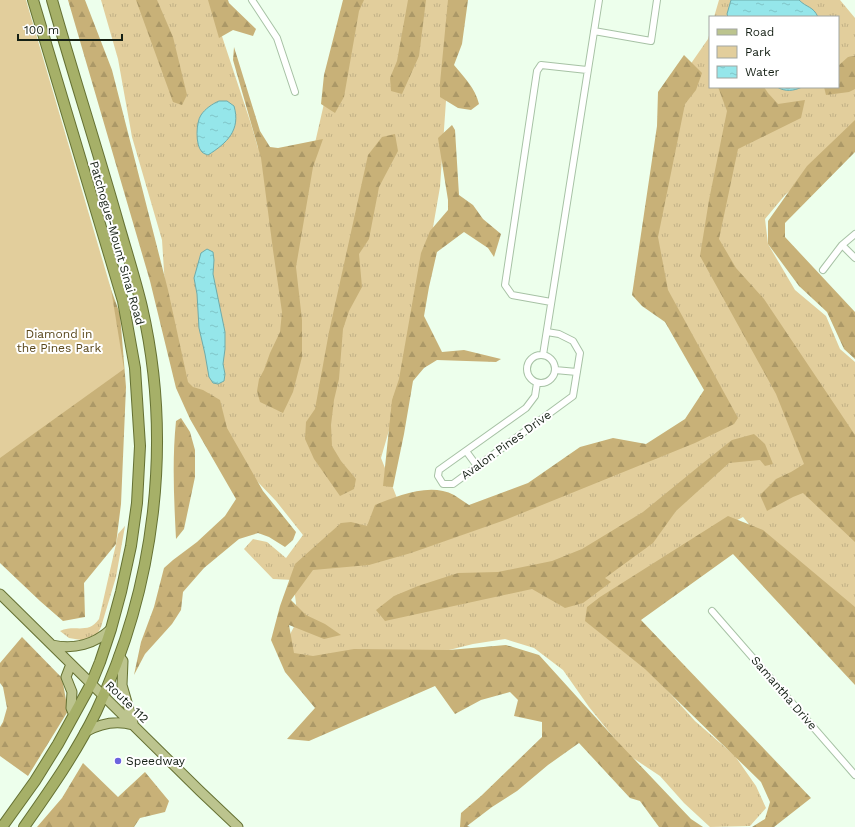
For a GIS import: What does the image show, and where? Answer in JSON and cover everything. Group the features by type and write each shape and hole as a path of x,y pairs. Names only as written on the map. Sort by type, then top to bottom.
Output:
{"highway":[{"name":"Patchogue-Mount Sinai Road","path":"2,827 39,774 74,715 91,684 111,629 129,554 137,503 140,446 134,361 122,301 33,0"},
{"name":"Patchogue-Mount Sinai Road","path":"24,827 50,790 86,732 120,656 128,634 144,574 150,532 155,485 157,429 154,376 142,307 52,0"},
{"path":"138,409 156,407"}],"main road":[{"name":"Route 112","path":"0,594 200,792 238,827"},
{"path":"52,645 68,647 84,645 98,639 111,629"},
{"path":"86,732 108,723 121,722 133,725 122,684 123,661 120,656"},
{"path":"71,664 66,677 72,692 71,708 74,715"}],"street":[{"path":"252,0 277,38 295,92"},
{"path":"543,355 599,0"},
{"path":"594,31 651,41 657,0"},
{"path":"551,302 512,295 505,285 537,71 540,65 587,70"},
{"path":"823,270 842,245 855,234"},
{"path":"842,245 855,258"},
{"name":"Avalon Pines Drive","path":"537,383 535,396 526,408 439,470 438,476 444,484 453,484 573,396 580,353 573,340 559,334 547,332"},
{"path":"543,355 549,358 553,363 554,370 553,376 548,381 537,383 529,377 527,366 534,356 543,355"},
{"path":"554,370 577,372"},
{"path":"466,451 477,466"},
{"name":"Samantha Drive","path":"712,611 855,775"}],"green space":[{"path":"0,0 5,0 120,314 126,387 121,504 116,544 84,583 85,617 63,621 0,563"},
{"name":"Diamond in the Pines Park","path":"0,0 26,0 111,289 124,369 0,458"},
{"path":"68,0 85,0 112,70 168,290 188,382 193,387 203,390 220,400 227,428 263,491 296,532 293,540 285,547 269,537 258,533 239,539 204,568 183,592 181,610 172,624 145,654 134,675 141,642 154,607 164,568 197,542 225,516 236,499 190,419 176,388 150,281"},
{"path":"101,0 210,0 258,148 286,155 315,143 346,7 349,0 453,0 440,187 411,354 381,458 399,503 458,519 729,413 661,299 653,237 676,85 709,36 709,88 839,88 839,16 714,16 719,0 840,0 855,18 855,134 785,195 765,219 768,244 795,290 826,316 840,349 855,362 855,613 761,539 743,517 711,534 617,596 656,678 695,721 735,756 756,786 766,808 750,826 710,827 684,803 660,776 627,754 589,707 563,670 534,648 505,639 473,644 437,653 283,661 284,646 298,619 293,580 273,579 244,549 253,539 267,542 286,558 303,535 276,501 254,478 189,393 166,302 162,240 132,137 118,59"},
{"path":"136,0 157,0 173,37 187,95 182,105 173,102"},
{"path":"208,0 228,0 229,3 256,29 253,36 233,30 219,38"},
{"path":"343,0 364,0 359,11 344,97 335,113 321,104 324,75"},
{"path":"408,0 426,0 419,56 402,94 391,91 390,78 397,61"},
{"path":"448,0 468,0 462,44 454,65 469,83 477,98 479,104 471,110 458,108 440,97"},
{"path":"234,47 260,131 270,147 278,148 323,139 313,167 296,267 302,320 302,357 293,392 283,413 260,402 257,391 259,379 280,332 282,312 261,158 233,60"},
{"path":"684,55 702,73 696,90 685,104 658,237 668,290 738,418 734,424 695,443 505,520 411,553 369,565 313,570 291,600 306,615 325,624 341,635 324,639 289,625 294,653 313,656 354,649 449,650 506,645 539,655 617,741 691,819 703,827 659,827 640,801 630,798 579,743 548,765 517,791 492,807 467,826 470,827 460,827 461,813 481,796 542,737 542,722 514,716 518,700 510,692 481,700 455,714 435,686 309,741 287,739 315,708 285,672 271,640 280,606 295,564 341,523 351,522 367,526 375,505 403,494 424,490 435,490 445,491 469,505 528,483 580,447 613,438 646,444 685,419 704,390 665,322 642,306 632,295 657,126 658,92"},
{"path":"855,56 855,89 849,92 826,95 824,88 839,88 839,65 848,57"},
{"path":"718,88 765,88 778,104 805,100 801,118 738,149 719,239 736,268 764,299 855,435 855,542 803,493 767,511 760,495 776,479 804,464 776,394 700,256 709,200 727,111"},
{"path":"855,120 855,152 785,223 785,237 855,312 855,359 844,349 827,312 799,286 768,244 768,221 807,166"},
{"path":"452,125 455,130 459,195 473,205 483,219 501,234 494,257 488,248 464,232 437,252 424,316 442,352 464,350 501,359 496,362 437,360 424,368 413,381 393,487 383,486 392,400 399,379 421,253 430,231 448,210 448,200 438,138"},
{"path":"395,134 398,151 379,187 369,239 359,254 362,287 349,311 343,329 339,379 334,400 331,425 332,446 341,461 356,479 354,489 340,496 314,459 305,439 306,422 315,409 329,332 368,155 382,137"},
{"path":"181,418 190,432 195,450 195,477 184,529 176,539 174,450 176,421"},
{"path":"754,434 765,444 773,464 765,466 760,460 729,463 676,511 653,543 605,578 611,582 583,603 565,608 532,589 385,621 376,610 394,596 418,586 458,573 498,572 552,561 582,549 643,512 732,440"},
{"path":"728,516 763,530 855,607 855,685 733,554 641,620 811,798 774,827 752,827 765,819 770,802 761,782 645,669 585,621 587,607 600,597"},
{"path":"125,526 116,577 101,627 97,635 81,643 81,640 69,638 60,631 71,628 90,627 99,619 118,534"},
{"path":"22,637 62,678 68,711 28,776 0,756 0,727 7,708 3,687 0,683 0,663"},
{"path":"83,763 118,797 145,772 169,801 165,812 140,818 134,827 37,827 62,798"}],"water":[{"path":"731,0 799,0 812,9 818,16 728,16"},
{"path":"779,88 799,88 790,90 783,90"},
{"path":"219,101 227,101 234,106 236,122 231,135 226,141 208,155 202,152 198,144 197,134 199,118 211,105"},
{"path":"207,249 213,252 213,274 225,332 223,364 225,374 224,381 218,384 213,383 209,377 199,328 197,294 194,278 201,253"}],"place":[{"name":"Speedway","path":"118,761"}]}
